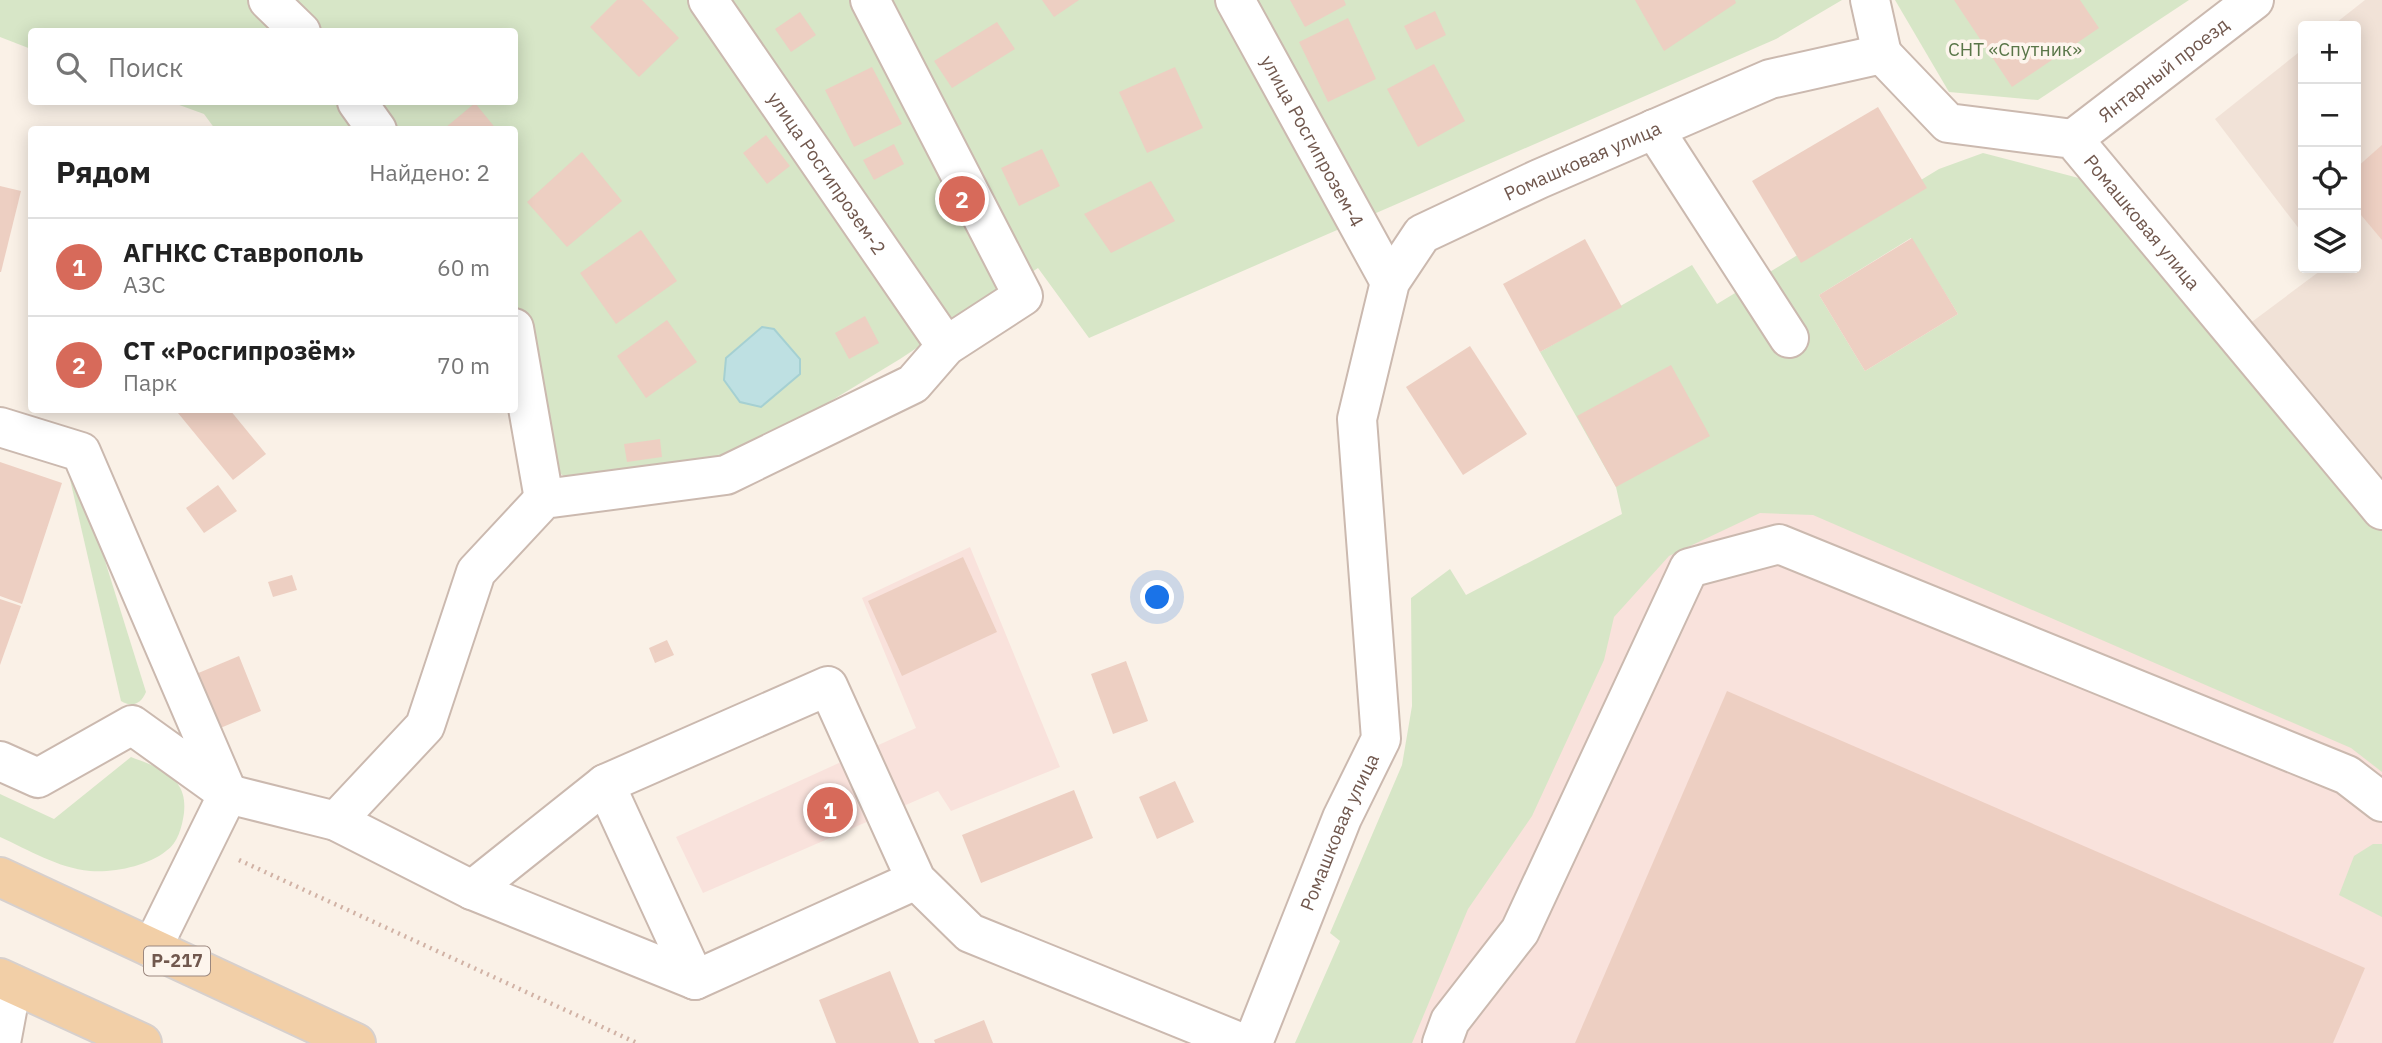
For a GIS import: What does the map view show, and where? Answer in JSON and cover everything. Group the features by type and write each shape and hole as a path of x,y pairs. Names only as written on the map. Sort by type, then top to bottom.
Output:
{"main road":[{"name":"Р-217","path":"0,877 356,1043"},
{"path":"6,981 142,1043"}],"street":[{"path":"268,0 297,28"},
{"name":"улица Росгипрозем-2","path":"708,0 946,346"},
{"path":"336,821 425,726 476,572 544,499 726,475 913,384 946,346 1023,296 870,0"},
{"name":"улица Росгипрозем-4","path":"1235,0 1390,282"},
{"path":"1870,0 1882,54"},
{"name":"Янтарный проезд","path":"2073,139 2254,0"},
{"name":"Ромашковая улица","path":"1252,1043 1342,818 1381,739 1357,419 1390,282 1422,234 1539,178 1770,79 1882,54 1948,123 2073,139 2382,510"},
{"path":"359,105 374,126"},
{"path":"1654,129 1789,338"},
{"path":"518,351 544,499"},
{"path":"0,426 81,452 228,794 152,948"},
{"path":"1442,1043 1450,1021 1520,931 1689,568 1779,544 2347,775 2382,802"},
{"path":"472,890 605,784 828,686 916,880 970,933 1242,1043"},
{"path":"0,761 38,778 132,725 228,794 336,821 472,890 695,980 916,880"},
{"path":"605,784 695,980"},
{"path":"1,1043 6,981"}],"path":[{"path":"203,844 637,1043"}],"shaded area":[{"path":"2365,0 2382,0 2382,486 2249,324 2317,273 2361,273 2361,21 2338,21"},
{"path":"2298,53 2298,227 2215,119"},
{"path":"2145,320 2382,596 2382,1043 1301,1043 1475,635"},
{"path":"970,547 1060,767 951,811 938,791 703,893 676,837 916,728 862,598"}],"green space":[{"path":"0,0 1842,0 1776,39 1089,338 1038,268 900,359 727,464 579,485 554,470 518,380 518,126 213,126 204,114 179,105 518,105 518,28 28,28 28,48 0,37"},
{"name":"СНТ «Спутник»","path":"1895,0 2189,0 2038,100 1949,92"},
{"path":"1983,153 2090,181 2117,205 2382,529 2382,772 2351,748 1813,515 1760,513 1669,556 1614,617 1604,660 1532,816 1468,909 1412,1043 1295,1043 1340,941 1330,933 1402,765 1412,706 1411,598 1450,569 1466,595 1622,514 1616,487 1540,352 1692,265 1717,304 1939,169","holes":["1911,238 1958,314 1865,371 1819,295"]},
{"path":"77,471 146,692 136,704 121,701 69,475"},
{"path":"131,757 167,774 177,783 183,794 184,813 179,834 174,844 159,856 130,867 90,871 55,862 0,837 0,794 54,819"},
{"path":"2373,844 2382,844 2382,917 2339,895 2354,856"}],"water":[{"path":"762,327 774,329 800,359 800,374 761,407 740,402 724,380 726,358"}],"building":[{"path":"617,0 642,0 679,38 639,77 590,27"},
{"path":"1042,0 1079,0 1054,17"},
{"path":"1290,0 1344,0 1346,5 1305,27"},
{"path":"1635,0 1735,0 1736,3 1664,51"},
{"path":"1954,0 2080,0 2099,28 2012,87"},
{"path":"1435,11 1446,35 1416,50 1404,26"},
{"path":"800,12 816,35 791,52 775,29"},
{"path":"1348,18 1376,79 1328,102 1299,42"},
{"path":"997,22 1015,49 952,88 934,61"},
{"path":"1434,64 1465,121 1418,147 1387,89"},
{"path":"872,67 902,124 854,147 825,90"},
{"path":"1175,67 1203,128 1147,153 1119,92"},
{"path":"473,105 477,105 494,126 447,126"},
{"path":"1878,107 1927,188 1801,263 1752,181"},
{"path":"766,135 790,166 767,184 743,153"},
{"path":"894,144 904,164 874,180 863,160"},
{"path":"2382,145 2382,240 2361,215 2361,164"},
{"path":"1042,149 1060,186 1019,206 1001,168"},
{"path":"582,152 622,201 567,247 527,202"},
{"path":"1151,181 1175,221 1111,253 1084,214"},
{"path":"0,186 21,191 1,272 0,272"},
{"path":"641,230 677,281 616,324 580,273"},
{"path":"1912,238 1958,314 1865,371 1819,295"},
{"path":"1585,239 1622,307 1540,352 1503,284"},
{"path":"865,316 879,343 849,359 835,333"},
{"path":"667,320 697,362 646,398 617,356"},
{"path":"1470,346 1527,434 1463,475 1406,387"},
{"path":"1671,365 1710,436 1616,487 1577,416"},
{"path":"178,413 232,413 266,454 233,480"},
{"path":"660,439 662,457 627,462 624,444"},
{"path":"0,462 62,483 22,604 0,596"},
{"path":"218,485 237,511 204,533 186,508"},
{"path":"963,557 997,632 902,676 868,601"},
{"path":"292,575 297,590 273,597 268,582"},
{"path":"0,599 21,606 0,665"},
{"path":"667,640 674,655 655,663 649,648"},
{"path":"239,656 261,711 218,729 196,674"},
{"path":"1126,661 1148,721 1113,734 1091,674"},
{"path":"1727,691 2365,968 2333,1043 1575,1043"},
{"path":"1175,781 1194,822 1157,839 1139,797"},
{"path":"1074,790 1093,838 981,883 962,835"},
{"path":"890,971 919,1043 836,1043 819,1000"},
{"path":"984,1020 993,1043 935,1043 934,1040"}],"place":[{"name":"СТ «Росгипрозём»","path":"962,199"},
{"name":"АГНКС Ставрополь","path":"830,810"}]}
